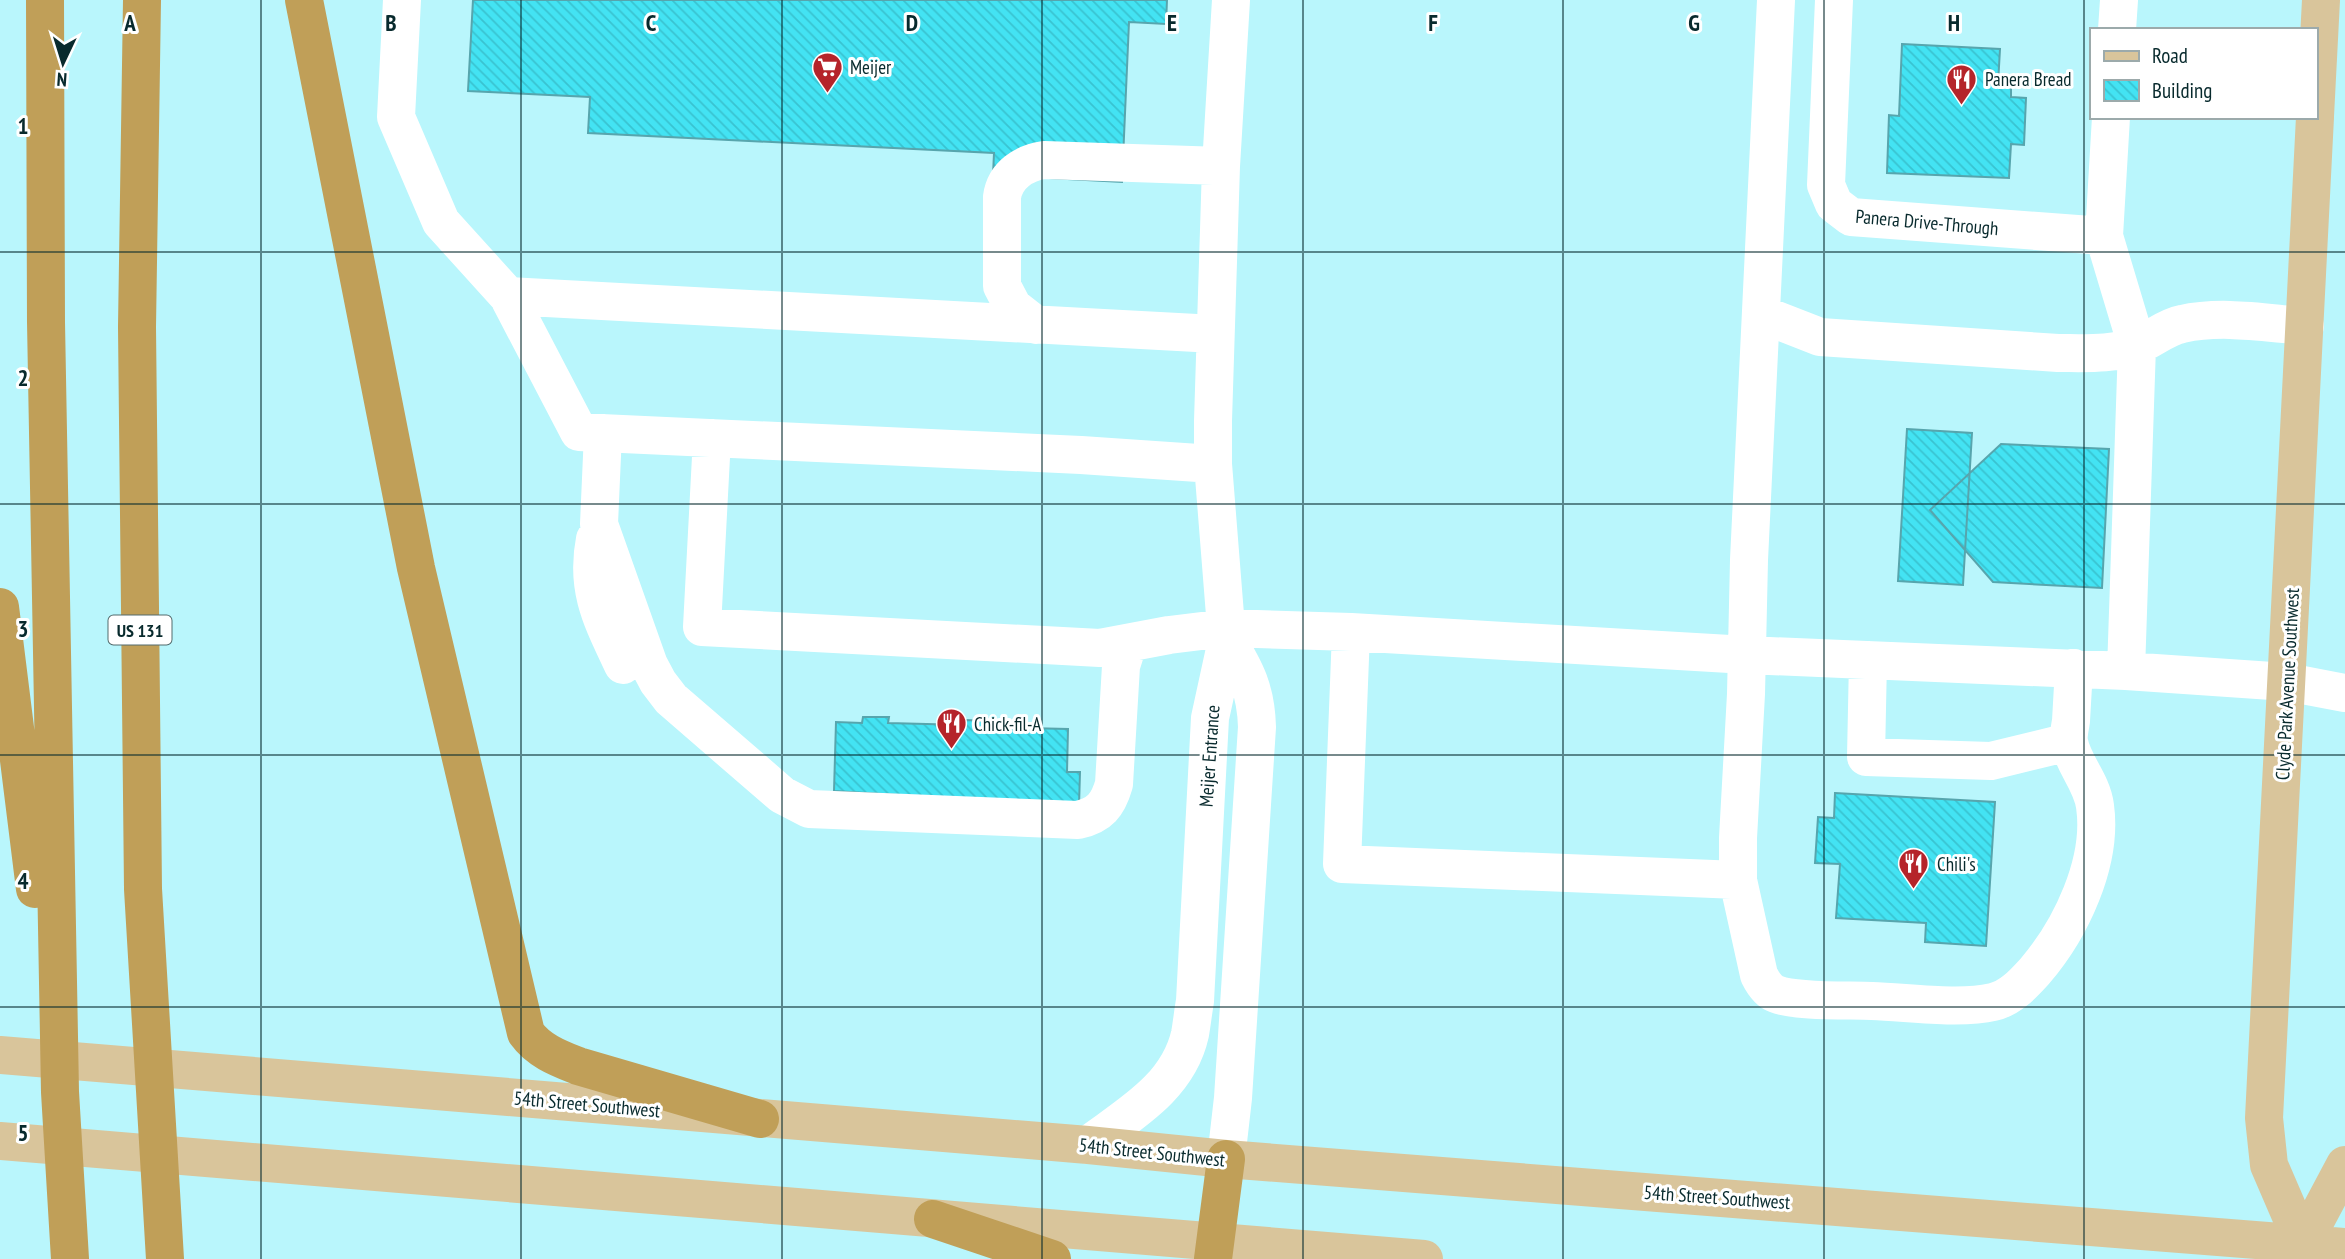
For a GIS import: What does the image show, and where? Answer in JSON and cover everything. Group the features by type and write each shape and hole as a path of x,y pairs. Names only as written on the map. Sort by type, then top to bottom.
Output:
{"highway":[{"path":"45,0 46,336 60,1092 69,1259"},
{"name":"US 131","path":"142,0 137,340 143,889 165,1259"},
{"path":"304,0 416,568 526,1033 534,1044 578,1066 760,1119"},
{"path":"0,607 60,1092"},
{"path":"143,889 192,1259"},
{"path":"1214,1251 1226,1159"},
{"path":"933,1219 1052,1259"}],"main road":[{"name":"Clyde Park Avenue Southwest","path":"2317,78 2321,0"},
{"name":"Clyde Park Avenue Southwest","path":"2303,1252 2269,1165 2264,1136 2315,119"},
{"name":"54th Street Southwest","path":"0,1055 1087,1145 2303,1252 2345,1247"},
{"path":"0,1140 933,1219 1214,1251 1424,1259"},
{"path":"2303,1252 2345,1165"}],"lane":[{"path":"402,0 396,117 441,222 508,296 579,432 1067,454 1213,464"},
{"path":"1226,1159 1233,1098 1257,726 1256,708 1247,673 1226,634 1213,464 1221,166 1231,0"},
{"path":"1776,0 1749,559 1738,880 1759,975 1765,986 1776,994 1810,999 1966,1004 1994,1002 2010,995 2026,981 2053,950 2080,898 2094,845 2095,803 2088,781 2069,742 2074,668"},
{"name":"Panera Drive-Through","path":"1834,0 1826,185 1834,204 1851,217 2104,236"},
{"path":"2117,28 2119,0"},
{"path":"2111,119 2104,236 2137,346 2126,671"},
{"path":"1036,325 1013,307 1002,286 1002,197 1003,188 1012,175 1023,166 1044,160 1221,166"},
{"path":"508,296 1215,334"},
{"path":"1761,314 1820,337 2058,353 2092,353 2137,346 2179,324 2199,321 2305,326"},
{"path":"603,433 599,524 624,601 658,682 671,699 782,795 809,809 1078,820 1088,817 1110,800 1114,784 1121,666 1131,642"},
{"path":"712,438 702,627 1100,648 1131,642 1226,634 1351,632 1747,655 2126,671 2287,682 2345,693"},
{"path":"1351,632 1342,864 1738,880"},
{"name":"Meijer Entrance","path":"1087,1145 1159,1091 1174,1071 1190,1036 1195,1001 1210,718 1226,634"},
{"path":"1868,660 1866,757 1992,761 2069,742"}],"building":[{"name":"Meijer","path":"473,0 1167,0 1166,24 1129,22 1122,182 993,175 994,153 588,133 590,97 468,91"},
{"name":"Panera Bread","path":"1902,44 2000,49 1998,84 2011,85 2011,97 2026,98 2024,145 2011,144 2009,178 1887,173 1889,115 1899,116"},
{"path":"1907,429 1972,433 1963,585 1898,581"},
{"path":"2001,444 2109,449 2102,588 1993,582 1930,510"},
{"name":"Chick-fil-A","path":"863,717 889,717 888,723 965,725 965,720 992,721 992,727 1068,729 1067,772 1080,772 1079,806 834,791 836,722 862,723"},
{"name":"Chili's","path":"1835,793 1995,802 1986,946 1925,942 1926,923 1836,918 1840,864 1815,863 1818,817 1834,818"}],"place":[{"name":"Meijer","path":"827,94"},
{"name":"Panera Bread","path":"1962,106"},
{"name":"Chick-fil-A","path":"951,751"},
{"name":"Chili's","path":"1914,891"}]}
